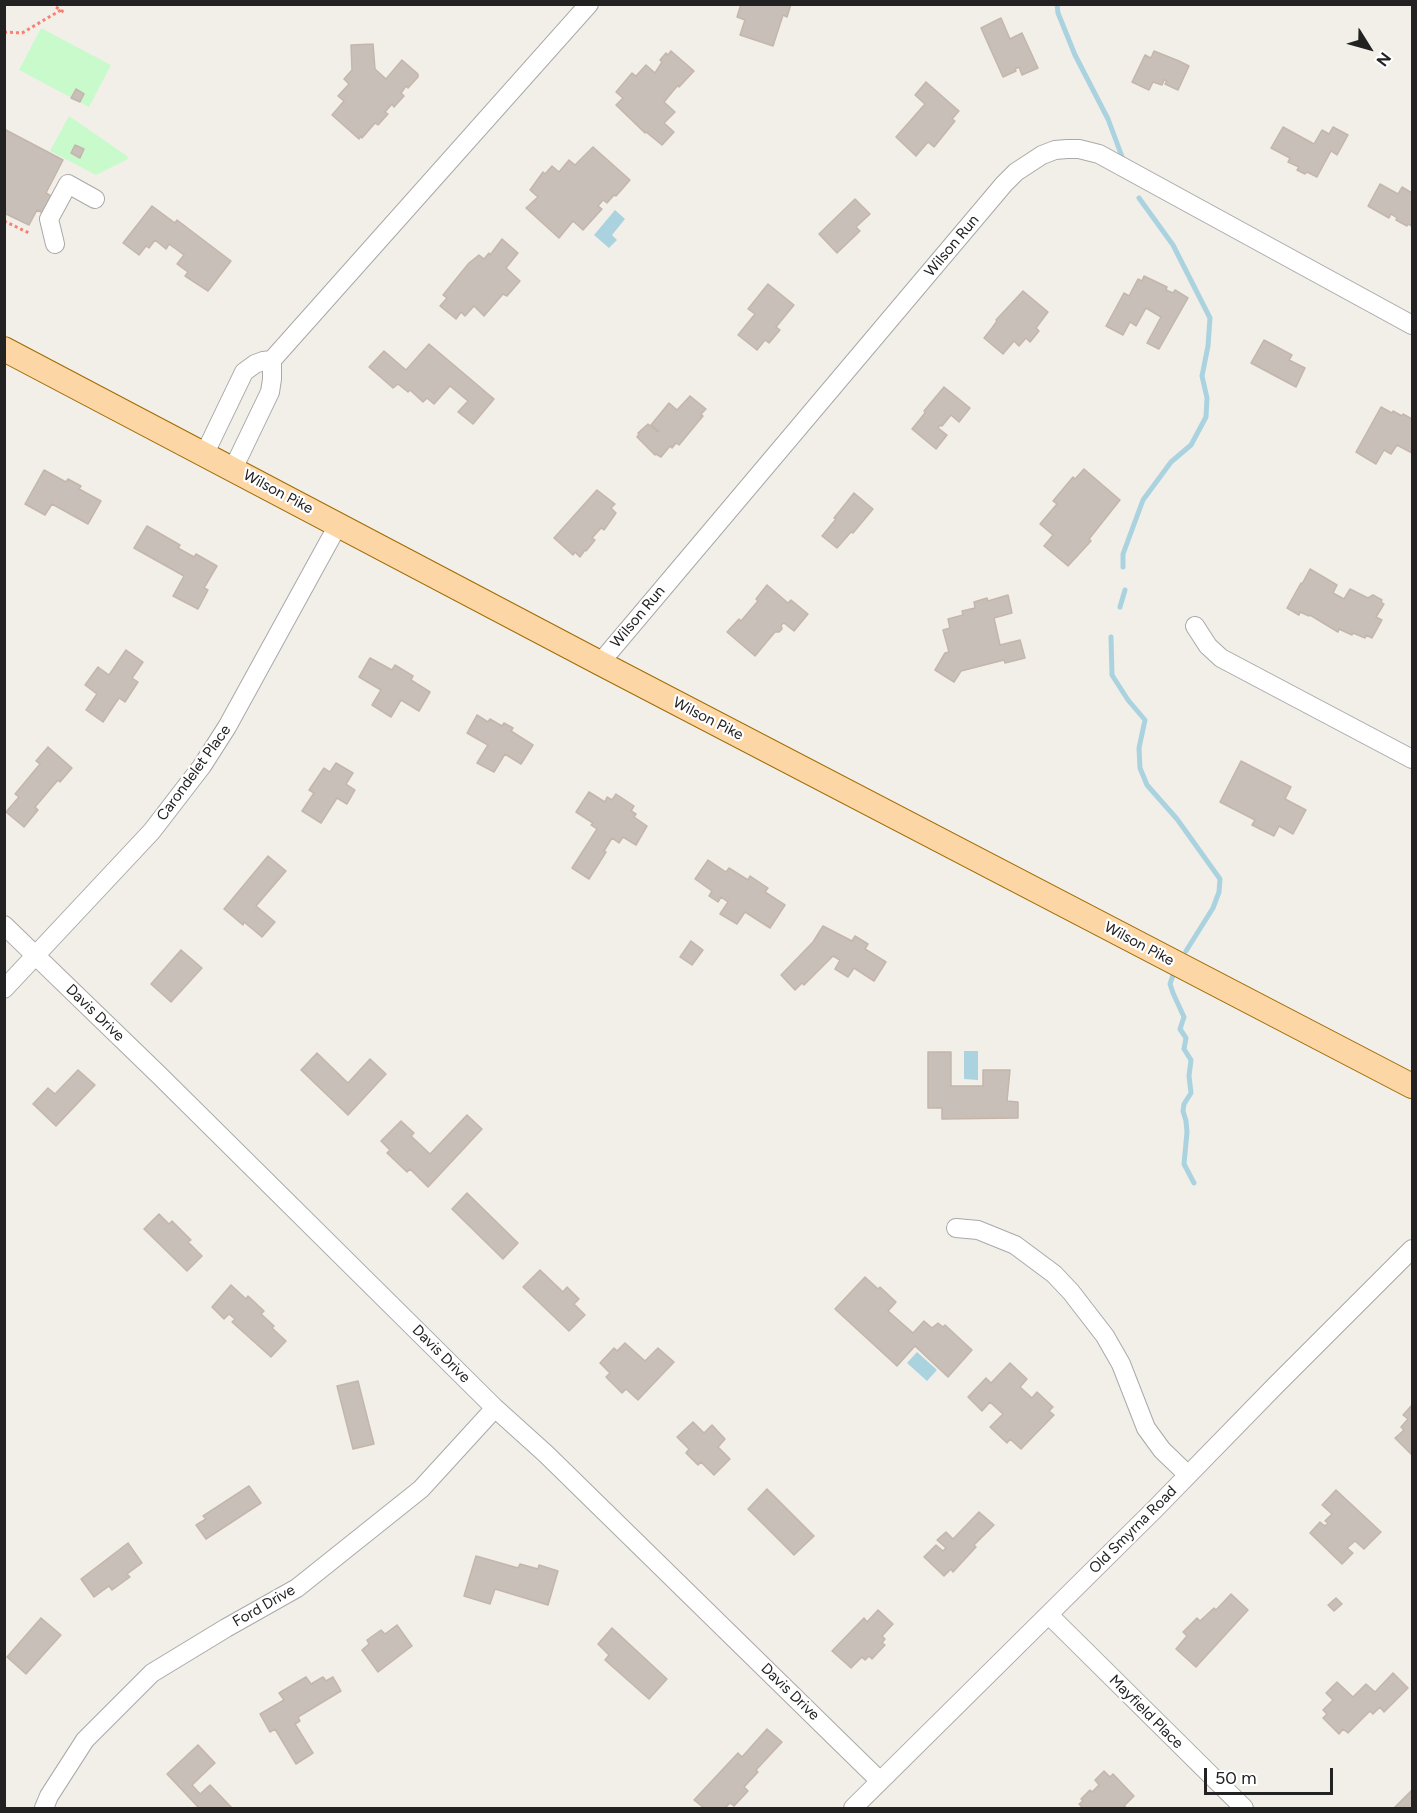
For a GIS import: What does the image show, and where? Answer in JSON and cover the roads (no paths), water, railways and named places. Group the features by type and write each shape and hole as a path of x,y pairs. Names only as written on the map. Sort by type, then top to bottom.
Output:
{"main road":[{"name":"Wilson Pike","path":"4,349 600,663 1413,1086"}],"street":[{"path":"205,453 244,372 255,364 272,360 589,4"},
{"name":"Wilson Run","path":"600,663 978,215 1016,172 1042,155 1055,150 1088,151 1413,325"},
{"path":"55,244 49,219 68,184 96,199"},
{"path":"233,469 270,392 273,379 272,360"},
{"name":"Carondelet Place","path":"4,989 152,831 202,766 227,727 338,525"},
{"path":"1196,626 1208,646 1221,658 1413,759"},
{"name":"Davis Drive","path":"4,925 169,1084 495,1408 546,1454 880,1781"},
{"path":"956,1228 978,1230 1015,1245 1054,1274 1071,1292 1105,1336 1121,1364 1146,1428 1162,1450 1188,1475"},
{"name":"Old Smyrna Road","path":"853,1809 1413,1250"},
{"name":"Ford Drive","path":"44,1809 49,1796 85,1740 152,1673 297,1588 421,1489 495,1408"},
{"name":"Mayfield Place","path":"1049,1615 1244,1809"}],"water":[{"path":"615,210 625,219 612,235 617,240 609,248 594,235"},
{"path":"964,1051 978,1051 978,1080 964,1079"},
{"path":"917,1352 937,1370 927,1381 907,1363"}],"waterway":[{"path":"1057,4 1058,13 1075,55 1108,119 1124,162"},
{"path":"1123,567 1123,554 1143,500 1171,462 1191,445 1206,417 1207,398 1202,376 1208,346 1210,318 1173,245 1139,198"},
{"path":"1120,607 1125,590"},
{"path":"1111,637 1112,675 1128,700 1145,720 1139,748 1140,768 1147,785 1177,819 1220,879 1219,892 1213,908 1186,951"},
{"path":"1173,975 1170,984 1184,1017 1180,1029 1186,1038 1184,1049 1191,1060 1189,1076 1191,1093 1184,1104 1183,1111 1187,1132 1184,1164 1194,1183"}]}
